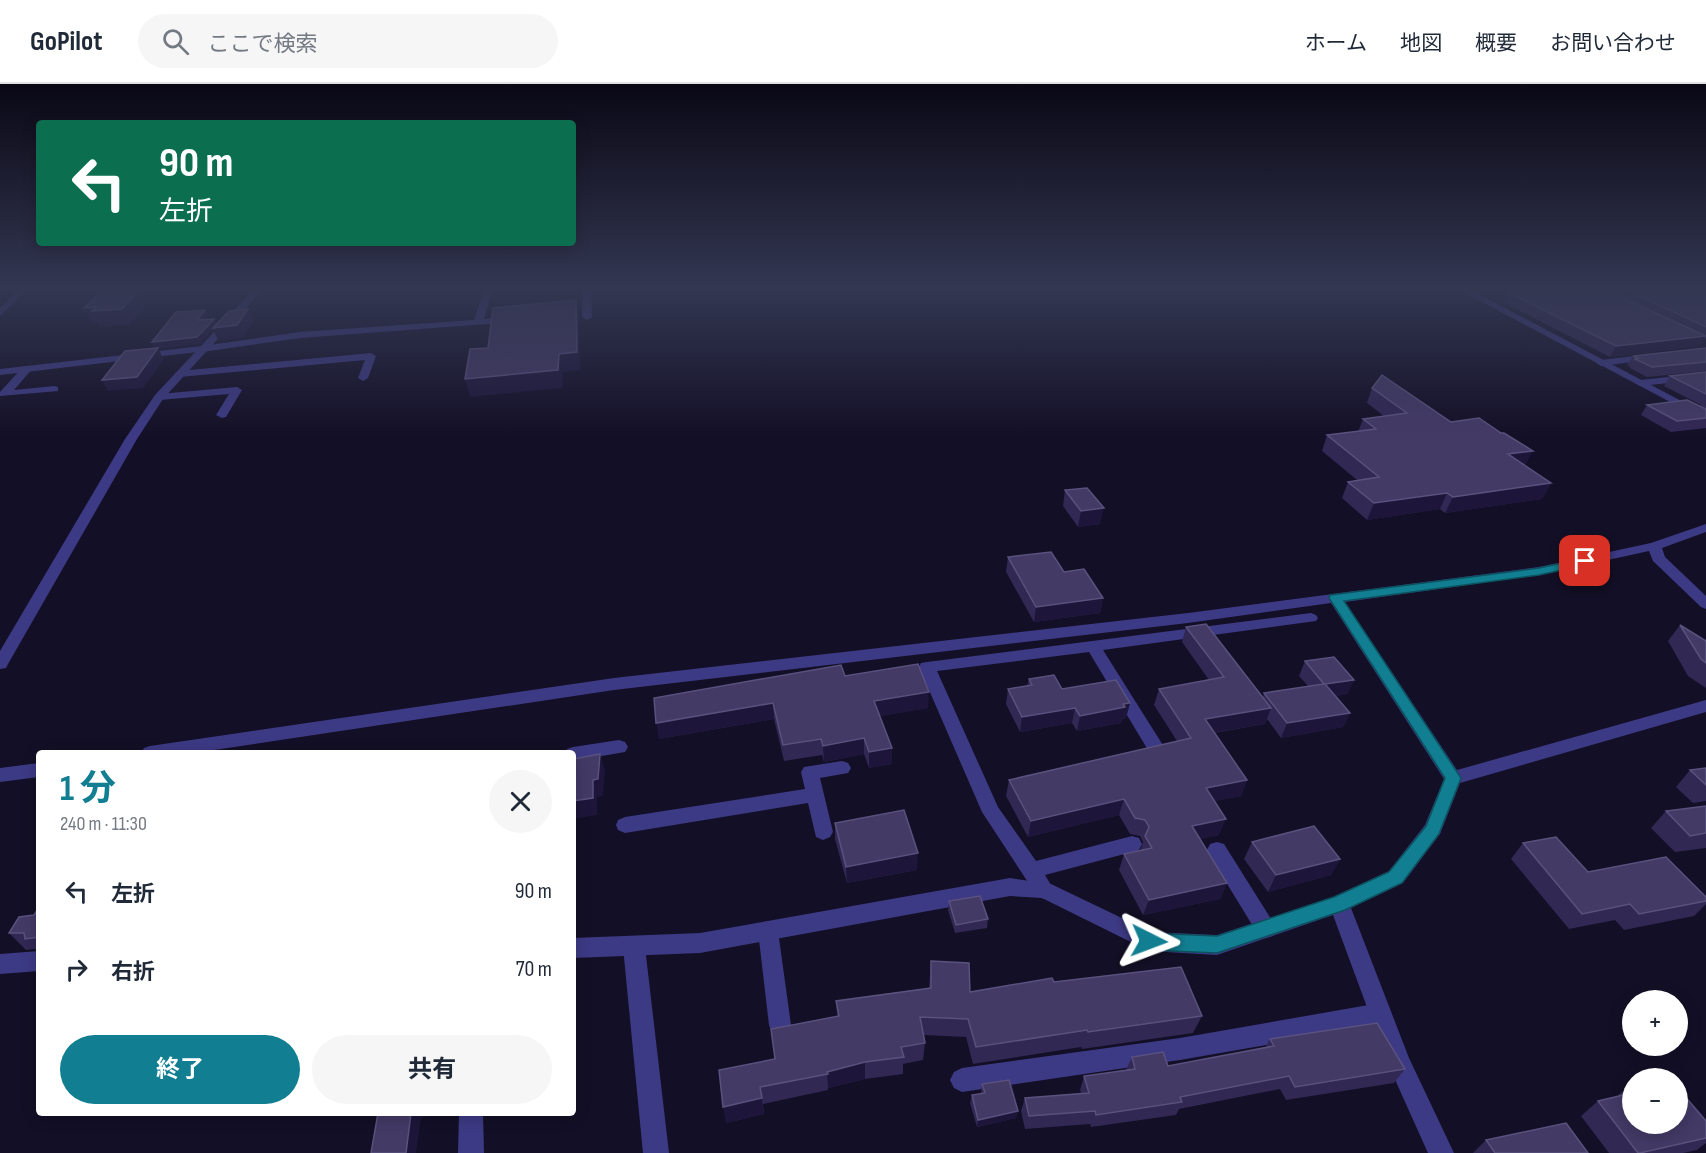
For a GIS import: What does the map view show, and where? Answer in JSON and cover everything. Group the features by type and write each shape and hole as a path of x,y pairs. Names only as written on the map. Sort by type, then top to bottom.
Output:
{"street":[{"path":"0,664 131,439 159,398 214,337"},
{"path":"0,372 287,337"},
{"path":"1552,337 1706,418"},
{"path":"179,374 371,356 363,378"},
{"path":"1601,363 1659,356"},
{"path":"27,369 4,394 54,389"},
{"path":"1640,383 1706,376"},
{"path":"159,398 237,390 222,415"},
{"path":"170,750 614,684 1188,618 1539,572 1655,546 1706,528"},
{"path":"1655,546 1658,558 1706,603"},
{"path":"1335,598 1453,778"},
{"path":"1044,891 991,812 927,667 1311,618"},
{"path":"1206,631 1219,648"},
{"path":"1092,646 1157,750"},
{"path":"1453,778 1706,706"},
{"path":"576,754 619,747"},
{"path":"823,832 810,772 842,768"},
{"path":"0,775 36,770"},
{"path":"576,948 700,943 1010,887 1044,891 1149,941 1217,945 1339,904 1396,877 1433,830 1453,778"},
{"path":"625,825 814,795"},
{"path":"1031,871 1132,844"},
{"path":"1217,850 1266,928"},
{"path":"1339,904 1400,1064 1441,1153"},
{"path":"768,931 780,1025"},
{"path":"634,947 656,1153"},
{"path":"0,964 36,961"},
{"path":"962,1080 1180,1049 1380,1014"},
{"path":"471,1116 471,1153"}],"building":[{"path":"156,337 197,337 197,337 152,342"},
{"path":"489,337 577,337 577,352 559,354 558,370 465,379 470,349 488,348"},
{"path":"1598,337 1698,337 1616,346"},
{"path":"158,348 137,377 102,380 125,351"},
{"path":"1706,348 1706,362 1652,367 1633,356"},
{"path":"1706,372 1706,394 1670,376"},
{"path":"1382,375 1451,422 1479,418 1533,451 1508,454 1551,483 1453,497 1447,493 1374,503 1348,482 1379,477 1327,435 1376,429 1363,419 1407,413 1372,388"},
{"path":"1687,400 1706,409 1706,418 1677,421 1647,405"},
{"path":"1087,488 1104,508 1081,511 1065,490"},
{"path":"1051,552 1064,572 1084,569 1103,598 1036,607 1008,557"},
{"path":"1206,624 1271,708 1205,719 1247,780 1206,788 1226,819 1192,826 1227,883 1149,900 1124,854 1152,848 1145,836 1149,827 1145,820 1135,818 1124,799 1031,821 1009,780 1191,738 1159,689 1224,677 1186,627"},
{"path":"1680,625 1706,641 1706,663 1701,659"},
{"path":"1334,657 1354,680 1325,684 1350,713 1287,723 1264,693 1324,684 1305,661"},
{"path":"918,664 929,692 874,701 892,748 869,752 864,738 823,746 821,739 783,745 773,703 656,723 654,698 841,665 845,676"},
{"path":"1054,675 1062,689 1116,680 1130,703 1123,704 1125,707 1080,716 1075,708 1022,717 1008,689 1032,685 1029,679"},
{"path":"600,754 598,779 593,780 593,798 576,801 576,758"},
{"path":"1706,768 1706,785 1690,770"},
{"path":"1706,806 1706,833 1690,836 1666,811"},
{"path":"904,810 918,853 846,867 835,823"},
{"path":"1314,826 1340,859 1276,875 1252,842"},
{"path":"1556,837 1588,872 1666,857 1706,897 1706,901 1639,914 1630,904 1582,914 1523,843"},
{"path":"980,896 988,919 956,925 949,901"},
{"path":"36,912 36,937 25,939 24,933 9,933 19,917 34,915"},
{"path":"931,961 969,963 970,992 1052,978 1054,982 1181,967 1202,1016 976,1047 968,1019 920,1017 925,1043 901,1047 904,1057 865,1062 827,1072 828,1074 760,1087 762,1098 723,1107 719,1070 775,1059 771,1029 839,1016 836,1001 931,988"},
{"path":"1377,1023 1405,1069 1295,1087 1289,1076 1180,1097 1182,1102 1096,1115 1095,1111 1029,1116 1025,1098 1089,1093 1084,1076 1135,1069 1132,1057 1163,1052 1168,1066 1274,1046 1270,1039"},
{"path":"1009,1080 1018,1111 978,1120 972,1095 985,1093 982,1084"},
{"path":"1622,1095 1622,1132 1598,1101"},
{"path":"1688,1100 1706,1121 1706,1138 1638,1153 1623,1134 1688,1134"},
{"path":"377,1116 411,1116 406,1153 371,1153"},
{"path":"1566,1123 1588,1153 1495,1153 1486,1140"}],"route":[{"path":"1149,941 1217,945 1339,904 1396,877 1433,830 1453,778 1335,598 1539,572 1585,561"}]}
